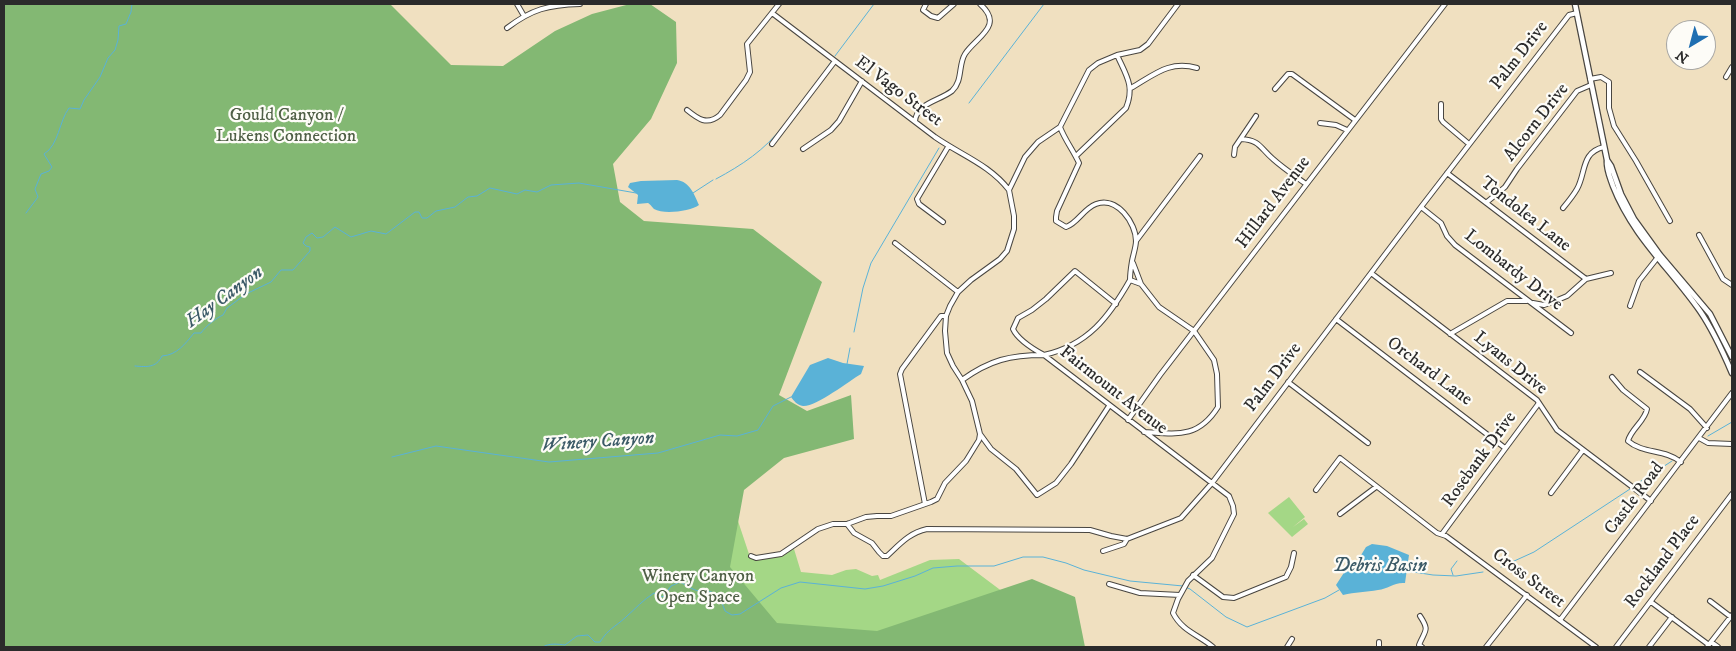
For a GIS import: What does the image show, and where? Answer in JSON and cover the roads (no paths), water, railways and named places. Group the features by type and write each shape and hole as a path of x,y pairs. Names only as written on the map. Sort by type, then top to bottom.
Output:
{"main road":[{"path":"1575,4 1607,160 1606,165 1622,207 1638,234 1710,314 1731,349 1732,357"},
{"path":"1683,285 1701,312 1732,372"}],"street":[{"path":"517,4 524,16"},
{"path":"507,28 524,16 549,6 580,4"},
{"path":"687,110 698,118 709,121 714,120 720,115 746,80 750,68 747,44 779,4"},
{"path":"926,4 923,10 931,16 938,18 954,4"},
{"path":"914,122 915,114 920,109 953,90 961,74 964,55 988,30 990,20 986,9 980,4"},
{"path":"1109,406 1056,484 1037,495 1016,469 991,449 980,434 972,401 947,353 946,316 958,292 1000,259 1007,251 1014,229 1014,216 1009,190 1024,158 1038,142 1060,127 1089,70 1098,63 1117,55 1140,50 1148,44 1178,4"},
{"name":"Hillard Avenue","path":"1128,420 1160,375 1445,4"},
{"name":"El Vago Street","path":"772,13 948,147 983,165 1000,178 1009,190"},
{"name":"Palm Drive","path":"1104,551 1124,544 1127,539 1181,518 1212,484 1469,144 1569,15 1577,13"},
{"path":"1076,156 1126,108 1130,99 1131,88 1117,55"},
{"path":"772,144 835,61"},
{"path":"1131,88 1171,66 1184,64 1197,68"},
{"path":"1726,78 1732,67"},
{"path":"1275,89 1288,74 1292,74 1355,120"},
{"path":"1591,82 1601,77 1609,82 1609,108 1614,126 1670,221"},
{"path":"803,149 831,130 839,121 862,82"},
{"name":"Alcorn Drive","path":"1487,202 1508,183 1577,91 1591,82"},
{"path":"1441,104 1442,122 1469,144"},
{"path":"1234,155 1235,147 1256,116"},
{"path":"1320,123 1336,125 1347,130"},
{"path":"1060,127 1076,156 1079,166 1069,183 1056,221 1062,226 1068,226 1091,206 1099,203 1113,204 1128,218 1136,242"},
{"path":"1241,138 1251,139 1260,144 1273,159 1306,184"},
{"path":"942,222 919,204 917,199 948,147"},
{"path":"1563,208 1578,187 1591,152 1604,147"},
{"path":"1116,304 1076,272 1046,299 1018,318 1013,329 1016,335 1044,355 1076,343 1090,334 1108,316 1116,304 1130,280 1136,242 1200,156"},
{"name":"Tondolea Lane","path":"1447,173 1586,279"},
{"name":"Lombardy Drive","path":"1421,207 1441,223 1447,236 1455,245 1571,333"},
{"path":"1698,235 1723,279 1732,286"},
{"path":"895,244 958,292"},
{"path":"1630,306 1639,282 1658,257"},
{"path":"1132,261 1140,284 1159,307 1194,331 1214,360 1217,374 1218,408 1206,424 1181,434 1143,432"},
{"name":"Lyans Drive","path":"1371,273 1539,403 1557,430 1651,501"},
{"path":"1450,334 1507,301 1519,300 1541,306 1567,296 1586,279 1611,273"},
{"path":"1130,280 1140,284"},
{"path":"925,504 900,374 933,325 941,316 946,316"},
{"name":"Orchard Lane","path":"1336,319 1505,448"},
{"path":"1723,352 1731,349"},
{"name":"Fairmount Avenue","path":"962,380 984,366 1011,356 1044,355 1232,500 1234,514 1212,558 1188,581 1181,593"},
{"path":"1640,372 1690,409 1707,428"},
{"path":"1612,377 1623,390 1647,409 1645,416 1629,436 1628,441 1639,448 1671,455 1680,462"},
{"path":"1288,382 1368,443"},
{"name":"Castle Road","path":"1560,620 1732,393"},
{"name":"Rosebank Drive","path":"1442,534 1539,403"},
{"path":"751,556 756,558 781,554 818,529 833,524 847,524 866,517 891,516 937,499 945,483 966,461 979,440 980,434"},
{"path":"1699,438 1708,443 1732,444"},
{"path":"1551,494 1583,450"},
{"name":"Cross Street","path":"1316,490 1340,458 1437,533 1442,534 1527,595 1595,647"},
{"path":"1340,514 1376,487"},
{"name":"Rockland Place","path":"1616,647 1732,494"},
{"path":"847,524 854,533 872,543 883,556 887,556 906,537 927,530 1090,530 1127,539"},
{"path":"1194,575 1223,597 1234,598 1286,577 1291,568 1294,553"},
{"path":"1109,584 1140,592 1181,593 1173,613 1178,622 1213,647"},
{"path":"1486,647 1527,595"},
{"path":"1709,645 1731,616 1710,601"},
{"path":"1651,602 1709,645 1718,647"},
{"path":"1420,616 1426,626 1426,631 1420,646"},
{"path":"1649,647 1672,617"},
{"path":"1288,647 1292,639"}],"water":[{"path":"677,180 688,186 699,205 677,212 658,211 648,203 637,204 638,195 628,187 630,183 641,181"},
{"path":"828,358 843,363 864,366 861,374 824,398 809,405 797,404 791,397 810,365"},
{"name":"Debris Basin","path":"1372,544 1387,546 1409,555 1405,583 1382,589 1343,595 1336,585 1347,568 1355,565 1366,547"}],"waterway":[{"path":"26,213 38,197 35,189 41,174 49,171 52,167 44,154 53,145 69,108 80,109 100,77 108,58 115,50 119,26 126,24 132,4"},
{"path":"835,56 874,4"},
{"path":"969,103 1044,4"},
{"path":"822,75 831,62"},
{"path":"716,179 752,156 769,142 783,126"},
{"path":"854,332 863,288 871,263 939,148"},
{"path":"693,193 713,180"},
{"name":"Hay Canyon","path":"135,366 154,365 162,356 172,354 184,345 194,333 201,333 223,315 227,308 246,294 271,282 281,270 293,270 310,251 310,247 303,243 306,237 312,233 317,238 323,237 335,227 351,237 371,231 386,234 415,212 419,212 422,218 427,218 436,211 455,207 468,197 477,196 490,188 517,194 525,190 537,192 551,185 579,183 636,193"},
{"path":"847,364 850,348"},
{"name":"Winery Canyon","path":"392,457 436,446 549,462 658,453 720,435 737,436 758,430 773,406 791,397"},
{"path":"1708,436 1732,422"},
{"path":"1635,485 1672,461"},
{"path":"1501,567 1534,552 1630,489"},
{"path":"543,647 550,644 565,645 577,636 588,635 595,642 600,642 609,631 643,601 654,593 661,597 664,596 671,586 680,582 692,589 714,593 719,597 725,611 732,615 740,614 781,588 800,582 865,589 883,586 933,568 994,566 1023,557 1043,557 1084,570 1130,581 1183,586 1190,589 1226,617 1247,627 1325,598 1339,590"},
{"path":"1453,575 1451,569 1457,561"},
{"path":"1407,571 1456,576 1483,572"}],"park label":[{"name":"Gould Canyon / Lukens Connection","path":"286,126"},
{"name":"Winery Canyon Open Space","path":"698,587"}]}
